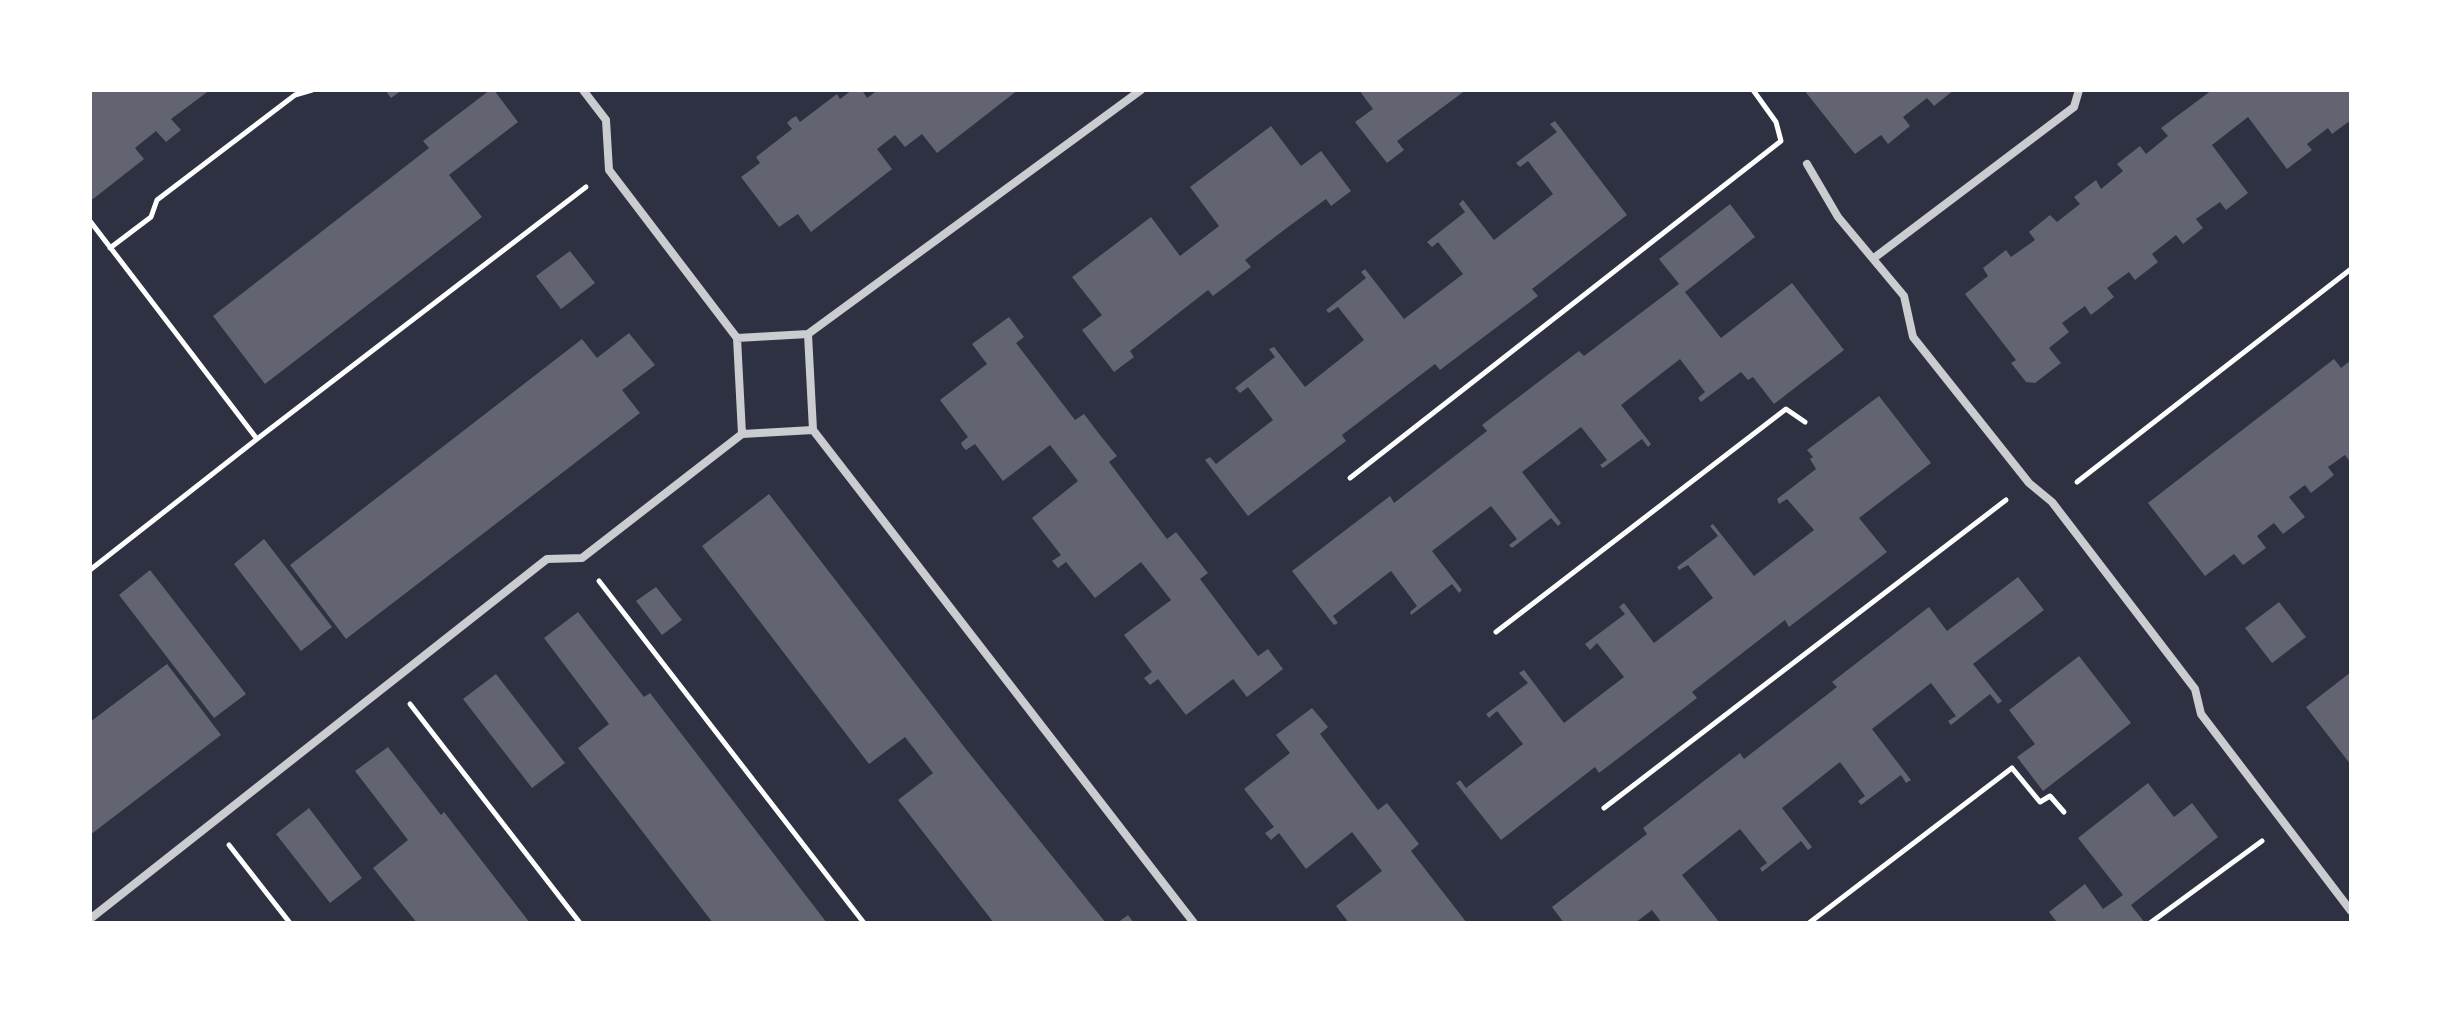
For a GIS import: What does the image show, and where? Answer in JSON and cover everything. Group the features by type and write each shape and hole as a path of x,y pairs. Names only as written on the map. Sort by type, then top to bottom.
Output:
{"street":[{"path":"583,90 606,120 609,170 737,338 742,434"},
{"path":"737,338 808,334 1141,90"},
{"path":"1874,258 2074,107 2079,90"},
{"path":"1807,164 1838,217 1904,296 1913,337 2029,483 2052,502 2195,689 2201,714 2351,911"},
{"path":"808,334 813,430 1194,923"},
{"path":"90,919 547,559 582,558 742,434 813,430"}],"path":[{"path":"110,248 151,217 157,200 295,95 312,90"},
{"path":"1350,478 1781,141 1776,122 1753,90"},
{"path":"91,569 609,170"},
{"path":"90,221 257,439"},
{"path":"2052,502 2351,269"},
{"path":"1496,632 1786,409 1805,422"},
{"path":"1604,808 2029,483"},
{"path":"582,558 864,923"},
{"path":"392,681 580,923"},
{"path":"1809,923 2012,768 2040,802 2050,796 2064,812"},
{"path":"211,823 290,923"},
{"path":"2150,923 2285,824"}],"building":[{"path":"90,90 210,90 171,119 181,130 166,142 156,131 135,148 144,159 93,199 90,196"},
{"path":"385,90 402,90 391,98"},
{"path":"494,90 518,122 449,175 482,217 265,384 213,316 429,148 423,141"},
{"path":"852,90 862,90 867,98 878,90 1018,90 937,153 922,134 905,147 895,135 877,149 892,169 811,232 798,214 779,227 741,177 760,163 756,157 792,129 787,123 791,119 796,116 800,122 837,94 840,99"},
{"path":"1359,90 1466,90 1397,141 1404,150 1387,163 1355,122 1373,109"},
{"path":"1804,90 1954,90 1934,106 1927,98 1903,117 1910,126 1888,144 1881,135 1855,154"},
{"path":"2212,90 2351,90 2351,120 2332,134 2328,128 2307,144 2312,150 2287,169 2248,117 2212,145 2248,193 2226,210 2220,202 2196,219 2203,228 2183,244 2176,235 2152,254 2158,262 2135,280 2129,272 2107,288 2114,297 2091,315 2085,306 2062,323 2069,332 2049,348 2061,363 2035,383 2026,382 2011,363 2016,360 1965,294 1988,276 1983,268 2006,250 2011,257 2035,240 2029,232 2050,215 2057,222 2080,204 2074,197 2096,180 2101,189 2123,171 2117,164 2140,146 2146,154 2168,136 2161,128"},
{"path":"1555,121 1627,215 1532,289 1538,296 1440,370 1435,364 1342,435 1346,441 1248,516 1205,460 1210,457 1216,464 1273,420 1248,387 1240,393 1235,388 1275,357 1269,349 1274,347 1305,387 1364,340 1338,307 1329,313 1326,310 1366,278 1361,272 1365,269 1404,319 1463,274 1438,242 1432,247 1427,242 1465,212 1459,204 1463,200 1494,240 1553,194 1528,161 1520,167 1516,163 1557,132 1550,124"},
{"path":"1271,126 1301,166 1321,151 1351,191 1331,206 1326,199 1284,230 1245,260 1251,267 1213,296 1208,290 1130,351 1134,357 1114,372 1082,330 1102,315 1072,277 1151,217 1180,256 1219,226 1190,187"},
{"path":"1730,204 1755,237 1685,292 1721,338 1792,283 1844,350 1774,404 1753,377 1748,380 1741,372 1701,402 1698,398 1705,392 1680,359 1621,405 1651,444 1648,447 1642,439 1603,468 1600,465 1607,460 1581,427 1522,472 1561,523 1558,526 1551,518 1512,548 1509,545 1517,539 1491,506 1432,551 1462,590 1459,593 1452,584 1411,615 1410,612 1417,606 1391,571 1333,616 1338,623 1334,625 1292,571 1390,496 1394,503 1487,431 1482,425 1579,351 1584,356 1679,284 1659,259"},
{"path":"570,251 595,283 561,309 536,276"},
{"path":"1009,317 1024,337 1016,343 1075,420 1084,414 1117,456 1109,462 1167,539 1176,532 1208,573 1200,579 1258,656 1268,649 1283,669 1247,697 1233,679 1186,715 1158,679 1150,685 1144,678 1152,672 1124,635 1171,600 1141,562 1095,598 1066,562 1058,568 1052,561 1061,555 1032,518 1078,481 1050,445 1003,481 975,444 966,450 963,447 961,443 968,437 940,400 987,364 972,344"},
{"path":"629,333 655,365 622,390 640,413 346,639 290,565 582,339 597,358"},
{"path":"2334,359 2341,368 2351,360 2351,463 2345,455 2328,467 2334,475 2311,493 2305,485 2289,497 2305,517 2283,534 2274,523 2257,536 2266,548 2243,565 2234,554 2205,576 2148,503"},
{"path":"1879,396 1931,463 1859,518 1887,552 1789,627 1785,620 1692,692 1697,698 1599,773 1595,767 1501,840 1456,783 1460,780 1466,788 1523,744 1497,711 1489,718 1486,714 1528,683 1519,673 1524,670 1564,723 1624,677 1597,643 1590,650 1585,644 1625,614 1619,607 1624,603 1654,643 1713,598 1688,565 1679,570 1677,567 1718,536 1710,526 1713,524 1754,576 1814,530 1787,499 1779,504 1777,499 1816,469 1810,459 1813,457 1807,450"},
{"path":"769,494 965,748 1106,923 994,923 898,800 933,773 905,737 869,764 702,546"},
{"path":"264,539 332,627 301,651 234,564"},
{"path":"150,570 246,694 214,718 119,595"},
{"path":"2018,577 2044,610 1973,664 2002,701 1998,704 1990,694 1951,725 1948,721 1956,716 1931,683 1872,729 1911,780 1906,783 1901,775 1861,805 1858,801 1865,796 1840,762 1782,808 1812,847 1808,850 1801,841 1762,872 1760,868 1767,863 1740,829 1682,875 1720,923 1662,923 1652,910 1635,923 1564,923 1552,907 1647,834 1643,828 1740,753 1744,759 1837,687 1832,682 1929,607 1947,631"},
{"path":"656,587 682,620 662,635 636,601"},
{"path":"2279,602 2306,637 2272,663 2245,628"},
{"path":"578,612 644,697 650,693 827,923 713,923 578,748 609,724 544,638"},
{"path":"2079,656 2131,723 2043,791 2017,757 2035,744 2009,710"},
{"path":"167,664 221,735 90,835 90,722"},
{"path":"2351,672 2351,765 2306,707"},
{"path":"496,674 565,763 532,788 463,699"},
{"path":"1312,708 1328,727 1320,734 1378,810 1387,803 1419,844 1411,851 1467,923 1349,923 1336,906 1382,871 1352,832 1306,869 1279,833 1271,840 1265,833 1274,827 1244,789 1290,753 1276,735"},
{"path":"388,747 441,815 444,812 530,923 417,923 373,868 408,840 355,771"},
{"path":"2148,783 2174,817 2192,803 2218,837 2131,905 2145,923 2054,923 2056,921 2049,912 2085,884 2103,909 2123,895 2078,838"},
{"path":"309,808 362,878 330,903 276,834"},
{"path":"1128,915 1134,923 1117,923"}]}
